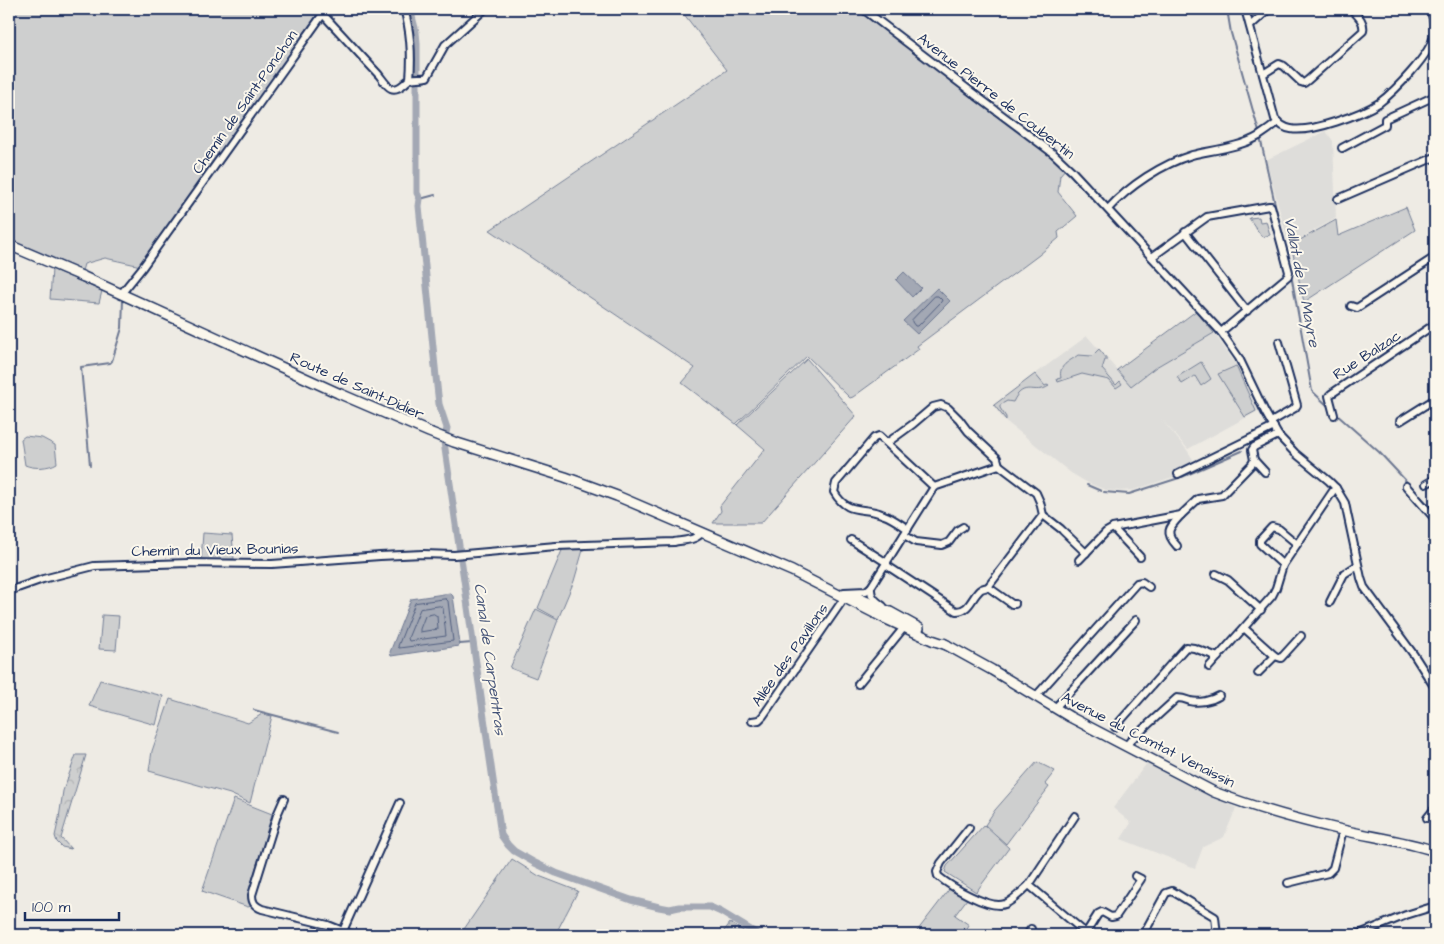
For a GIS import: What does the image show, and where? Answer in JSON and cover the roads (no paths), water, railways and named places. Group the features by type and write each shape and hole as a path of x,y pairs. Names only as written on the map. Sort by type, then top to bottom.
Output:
{"main road":[{"name":"Route de Saint-Didier","path":"9,245 338,393 441,437 592,486 702,532"},
{"name":"Avenue du Comtat Venaissin","path":"702,532 824,586 875,613 906,625 932,640 948,646 1055,708 1206,788 1261,808 1343,830 1407,843 1435,851"},
{"name":"Avenue du Comtat Venaissin","path":"847,597 868,592 906,625"}],"street":[{"path":"404,9 410,32 411,79"},
{"name":"Chemin de Saint-Ponchon","path":"121,294 148,260 320,11 389,88 400,87 411,79 427,77 445,45 485,9"},
{"name":"Avenue Pierre de Coubertin","path":"863,9 1054,154 1072,171 1221,332 1239,358 1272,425"},
{"path":"1245,9 1274,116 1285,127 1301,130 1358,114 1380,102 1406,77 1432,44 1434,25 1430,9"},
{"path":"1250,26 1269,9"},
{"path":"1263,74 1279,64 1284,66 1300,82 1304,83 1363,31 1362,21 1351,9"},
{"path":"1342,148 1385,125 1385,119 1435,96"},
{"path":"1108,209 1124,192 1168,165 1190,156 1249,141 1278,122"},
{"path":"1338,199 1435,157"},
{"path":"1152,257 1207,217 1271,206 1289,272 1288,276 1221,332"},
{"path":"1185,232 1246,311"},
{"path":"1352,306 1357,308 1435,257"},
{"name":"Rue Balzac","path":"1334,415 1329,396 1331,394 1435,324"},
{"path":"1178,474 1272,425 1295,408 1297,405 1279,342"},
{"path":"1400,421 1435,399"},
{"path":"887,443 933,407 941,405 948,408 968,431 996,458 1000,465 1036,493 1043,516 1062,530 1086,553"},
{"path":"1272,425 1278,435 1295,454 1336,488 1345,504 1360,578 1364,587 1414,655 1435,688"},
{"path":"1265,472 1254,460 1252,453 1254,447 1278,435"},
{"path":"934,487 887,443 879,436 876,436 836,483 834,492 846,507 885,515 916,542 942,545 949,542 963,527"},
{"path":"1177,546 1169,538 1169,533 1173,524 1181,515 1198,500 1222,495 1250,468 1254,460"},
{"path":"875,613 869,608 868,592 934,487 1000,465"},
{"path":"1426,484 1435,478"},
{"path":"1406,486 1435,517"},
{"path":"1209,667 1272,596 1283,565 1336,488"},
{"path":"1079,560 1106,532 1113,528 1181,515"},
{"path":"851,540 956,611 966,608 980,590 988,587 1043,516"},
{"path":"1283,565 1260,544 1260,540 1272,527 1279,528 1297,544"},
{"path":"1113,528 1140,557"},
{"name":"Chemin du Vieux Bounias","path":"9,591 43,579 94,566 190,563 272,564 380,556 454,555 556,546 674,542 693,539 702,532"},
{"path":"1330,602 1344,574 1358,565"},
{"path":"1216,574 1228,580 1261,610"},
{"path":"1036,696 1137,583 1142,582 1150,588"},
{"path":"988,587 1012,604 1015,604"},
{"name":"Allée des Pavillons","path":"752,722 759,720 763,716 847,597"},
{"path":"1055,708 1136,620"},
{"path":"858,684 906,625"},
{"path":"1244,628 1275,656 1281,658 1301,636"},
{"path":"1115,727 1186,647 1218,657"},
{"path":"1258,673 1275,656"},
{"path":"1126,746 1177,698 1184,698 1190,701 1204,701 1213,700 1219,696"},
{"path":"284,799 277,815 252,895 252,901 262,909 328,925 353,935"},
{"path":"343,931 400,804"},
{"path":"1427,818 1435,808"},
{"path":"969,828 941,863 937,872 938,876 972,897 996,905 1004,905 1029,885 1075,816"},
{"path":"1288,883 1328,873 1333,868 1343,830"},
{"path":"1029,885 1084,934 1098,914 1102,912 1111,917 1116,916 1141,879 1135,876"},
{"path":"1143,935 1166,893 1172,891 1215,917 1218,935"},
{"path":"1357,935 1406,915 1435,906"},
{"path":"1027,935 1031,929"}],"water":[{"path":"904,272 921,288 912,297 896,280"},
{"path":"937,288 950,301 917,334 903,321"},
{"path":"450,593 453,596 459,646 391,656 390,652 411,599"}],"waterway":[{"name":"Canal de Carpentras","path":"410,9 417,43 417,193 420,199 419,206 436,377 439,404 447,428 444,442 501,835 514,851 556,873 631,900 659,907 670,909 679,907 710,907 759,935"},
{"name":"Vallat de la Mayre","path":"1227,9 1231,33 1259,132"},
{"name":"Vallat de la Mayre","path":"1260,137 1283,240"},
{"path":"420,199 435,195"},
{"name":"Vallat de la Mayre","path":"1291,274 1312,391 1329,407"},
{"path":"90,465 81,367 110,363 112,361 122,328 123,300 168,320"},
{"name":"Vallat de la Mayre","path":"1336,414 1379,452 1435,512"},
{"path":"1182,477 1242,451"},
{"path":"1104,492 1129,494 1179,478"},
{"path":"1087,485 1101,491"},
{"path":"460,644 472,643"},
{"path":"254,710 338,732"}]}
